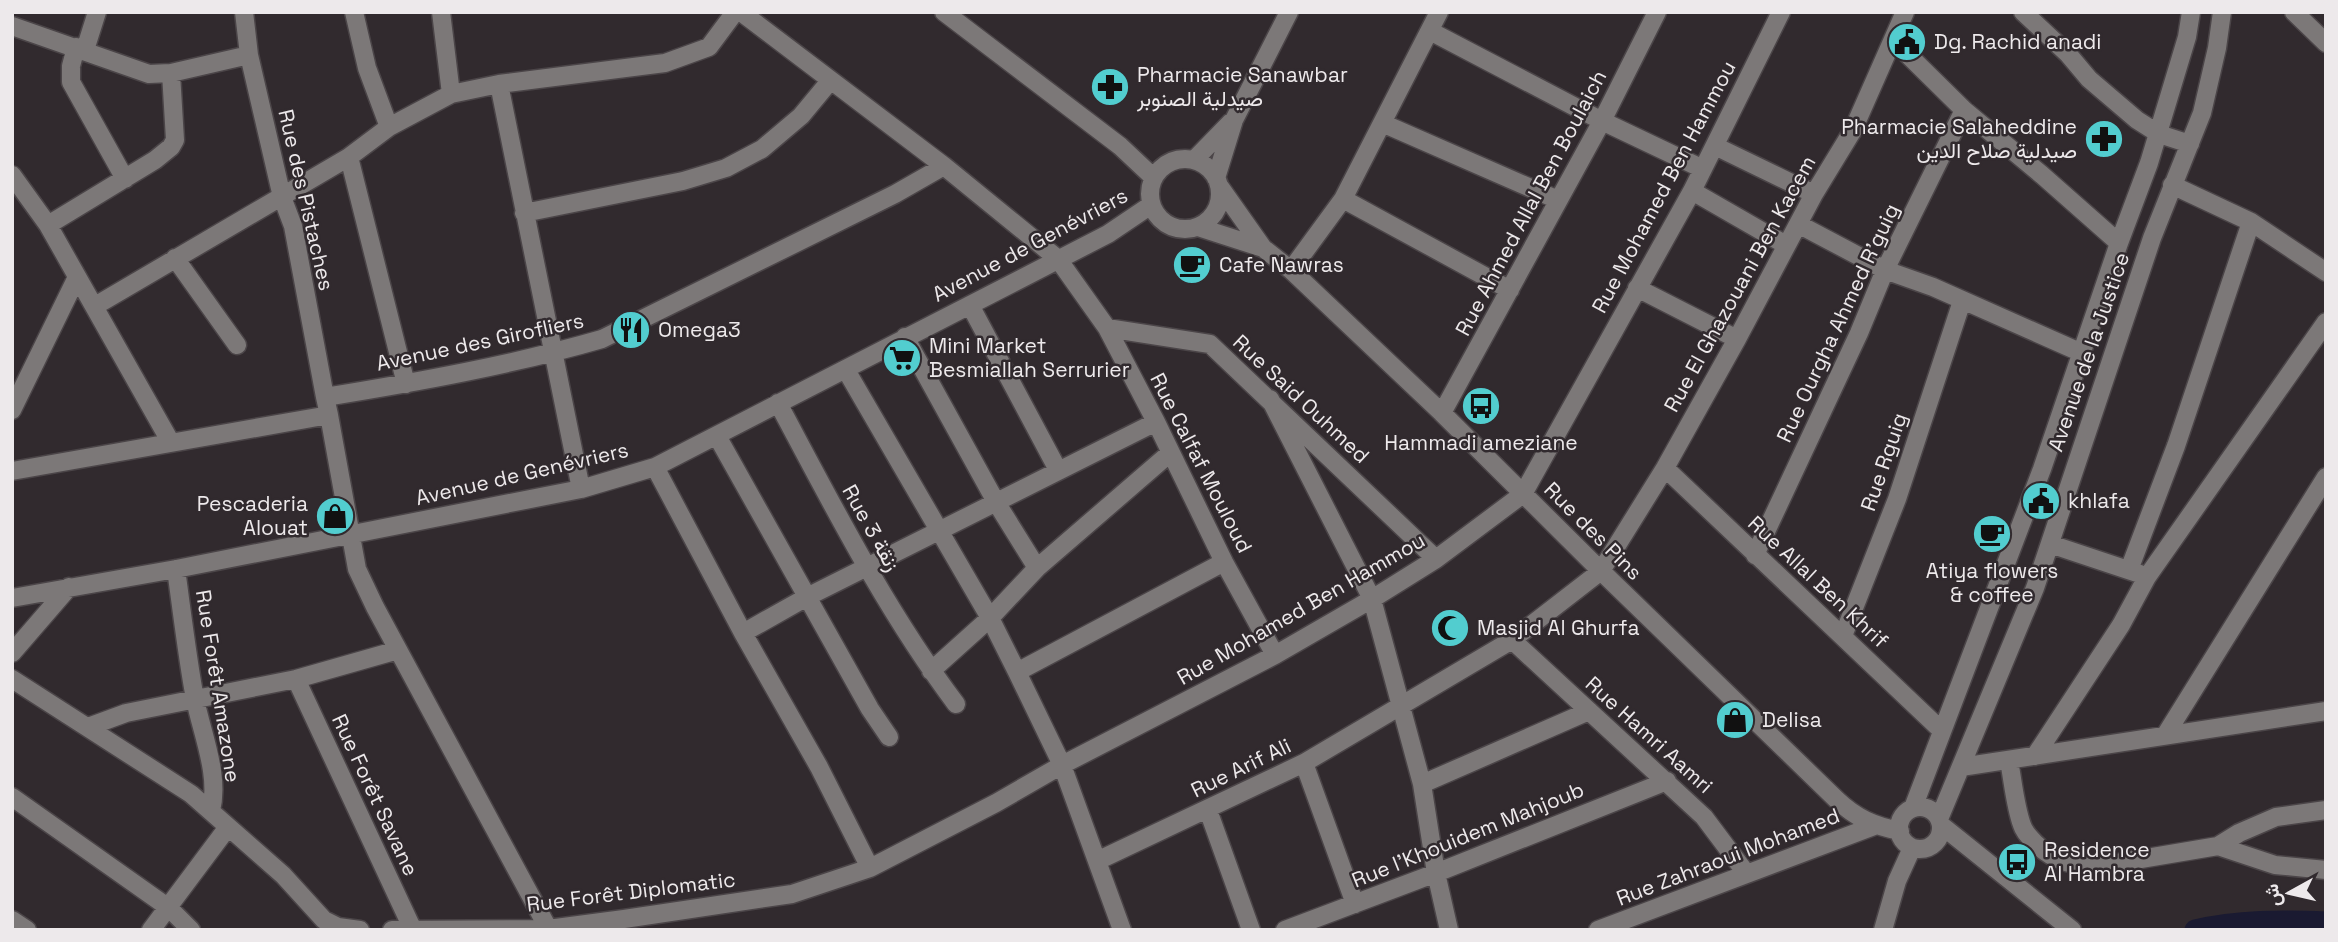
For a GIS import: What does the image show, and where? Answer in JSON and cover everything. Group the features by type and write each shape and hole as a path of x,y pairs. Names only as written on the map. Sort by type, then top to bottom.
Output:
{"street":[{"path":"97,12 71,66 71,82 125,179"},
{"name":"Rue des Pistaches","path":"244,12 249,55 282,197 293,226 357,569 548,929"},
{"path":"354,12 367,68 389,127"},
{"path":"441,12 451,94"},
{"path":"95,306 349,157 389,127 451,94 499,84 665,63 709,47 735,12"},
{"name":"Rue Calfaf Mouloud","path":"741,12 944,166 1058,259 1107,328 1224,562 1275,655"},
{"path":"944,12 1120,146 1154,177"},
{"path":"1218,182 1203,164 1194,160 1175,160 1154,177 1151,186 1152,205 1157,215 1175,228 1186,230 1206,223 1218,207 1218,182 1234,120 1289,12"},
{"path":"1291,271 1343,199 1439,12"},
{"name":"Rue Ahmed Allal Ben Boulaich","path":"1442,413 1602,121 1657,12"},
{"name":"Rue Mohamed Ben Hammou","path":"870,868 1275,655 1373,600 1436,559 1523,494 1692,191 1781,12"},
{"name":"Rue El Ghazouani Ben Kacem","path":"1601,571 1665,468 1814,194 1853,130 1905,12"},
{"path":"2023,12 2113,101 2137,120 2159,134 2190,144"},
{"name":"Avenue de la Justice","path":"1913,808 2042,469 2159,134 2187,37 2191,12"},
{"name":"Avenue de la Justice","path":"1940,822 2035,588 2124,317 2172,185 2202,113 2217,48 2221,12"},
{"path":"2294,12 2326,43"},
{"path":"12,26 149,74 171,73 249,55"},
{"path":"1430,31 1602,121 1703,169"},
{"path":"1893,40 1964,110 2042,174 2119,243"},
{"path":"48,225 164,154 175,140 171,73"},
{"path":"524,213 683,181 726,168 762,149 801,116 830,81"},
{"path":"499,84 581,489"},
{"name":"Rue Ourgha Ahmed R'guig","path":"1755,555 1885,270 1964,110"},
{"path":"1194,160 1234,120"},
{"path":"1382,123 1558,200"},
{"path":"1715,146 1814,194"},
{"path":"349,157 406,384"},
{"name":"Avenue des Girofliers","path":"12,471 170,441 327,406 406,384 553,353 602,339 895,194 944,166"},
{"path":"12,175 48,225 170,441"},
{"name":"Rue des Pins","path":"1218,182 1263,248 1442,413 1851,813 1874,826 1900,831"},
{"path":"2172,185 2251,222 2326,272"},
{"path":"1692,191 1786,245"},
{"path":"1343,199 1510,290"},
{"name":"Avenue de Genévriers","path":"12,598 176,569 581,489 655,467 1108,234 1152,205"},
{"path":"2129,570 2176,446 2251,222"},
{"path":"1798,224 1885,270 1933,287 2082,353"},
{"name":"Rue des Pins","path":"1198,227 1263,248"},
{"path":"176,258 237,345"},
{"path":"15,398 77,277"},
{"path":"1637,288 1737,339"},
{"name":"Rue Rguig","path":"1843,636 1897,499 1962,301"},
{"path":"970,305 1058,470"},
{"path":"2035,756 2121,625 2147,577 2326,321"},
{"name":"Rue Said Ouhmed","path":"1107,328 1210,344 1436,559"},
{"path":"905,337 996,502 1037,568"},
{"path":"846,370 989,618 1017,672 1062,765 1122,930"},
{"path":"1270,399 1373,600 1422,784 1436,873 1449,930"},
{"name":"Rue 3 زنقة","path":"778,403 866,568 931,671 956,704"},
{"path":"743,634 807,597 1156,422"},
{"path":"717,436 870,709 889,737"},
{"path":"931,671 989,618 1037,568 1170,453"},
{"path":"655,467 743,634 819,767 870,868"},
{"name":"Rue Allal Ben Khrif","path":"1665,468 1941,730"},
{"path":"2166,734 2326,477"},
{"path":"2050,544 2147,577"},
{"path":"1017,672 1224,562"},
{"name":"Rue Forêt Amazone","path":"176,569 195,698 211,768 214,799 211,811"},
{"name":"Rue Arif Ali","path":"1097,861 1304,763 1512,640 1601,571"},
{"path":"12,653 69,587"},
{"name":"Rue Hamri Aamri","path":"1512,640 1704,817 1746,873"},
{"path":"88,727 126,713 296,679 398,650"},
{"path":"12,679 191,794 284,875 324,920 338,927 359,930"},
{"name":"Rue Forêt Savane","path":"296,679 413,929"},
{"path":"1422,784 1589,711"},
{"path":"1961,767 2326,711"},
{"path":"2009,761 2022,826 2044,852 2058,861 2079,866 2099,866 2218,846 2239,833 2276,817 2326,810"},
{"path":"1304,763 1355,904"},
{"name":"Rue l'Khouidem Mahjoub","path":"1285,930 1667,781"},
{"path":"12,797 169,908 191,930"},
{"path":"1940,822 1938,839 1927,848 1912,848 1902,838 1902,818 1913,808 1928,809 1975,852 2072,930"},
{"path":"1208,810 1251,930"},
{"name":"Rue Zahraoui Mohamed","path":"1598,930 1874,826"},
{"path":"151,930 228,827"},
{"path":"1934,844 1975,852"},
{"path":"2218,846 2275,865 2326,870"},
{"path":"1883,930 1898,881 1912,848"},
{"name":"Rue Forêt Diplomatic","path":"392,930 548,929 792,894 870,868"},
{"path":"12,920 27,930"}],"waterway":[{"path":"2195,930 2227,924 2326,922"}],"place":[{"name":"Dg. Rachid anadi","path":"1907,42"},
{"name":"Pharmacie Sanawbar صيدلية الصنوبر","path":"1110,87"},
{"name":"Pharmacie Salaheddine صيدلية صلاح الدين","path":"2104,139"},
{"name":"Cafe Nawras","path":"1192,265"},
{"name":"Omega3","path":"631,330"},
{"name":"Mini Market Besmiallah Serrurier","path":"902,358"},
{"name":"Hammadi ameziane","path":"1481,406"},
{"name":"khlafa","path":"2041,501"},
{"name":"Pescaderia Alouat","path":"335,516"},
{"name":"Atiya flowers & coffee","path":"1992,534"},
{"name":"Masjid Al Ghurfa","path":"1450,628"},
{"name":"Delisa","path":"1735,720"},
{"name":"Residence Al Hambra","path":"2017,862"}]}
